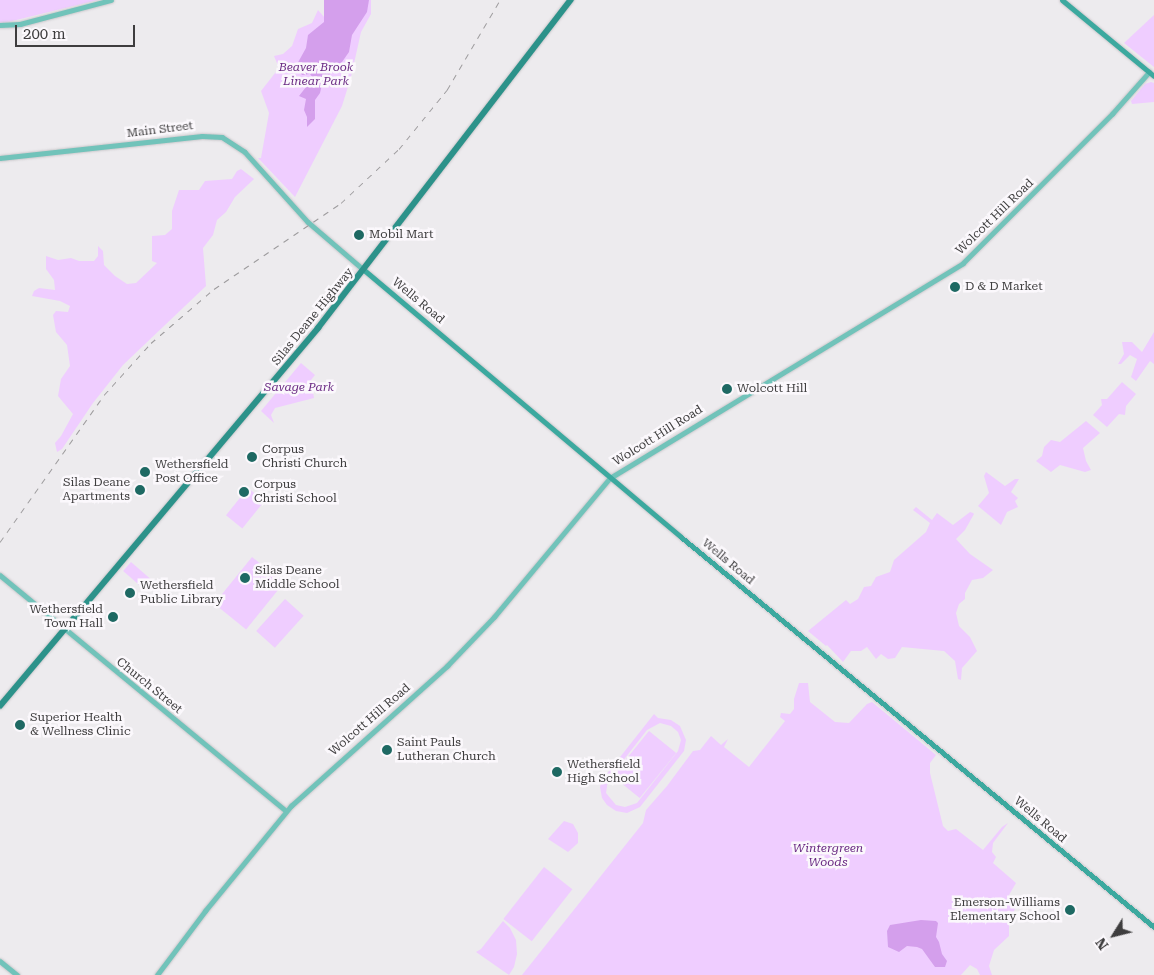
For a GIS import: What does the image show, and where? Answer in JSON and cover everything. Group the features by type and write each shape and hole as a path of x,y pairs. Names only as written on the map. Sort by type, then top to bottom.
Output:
{"main road":[{"name":"Silas Deane Highway","path":"0,706 302,348 571,0"},
{"path":"1062,0 1154,76"},
{"name":"Wells Road","path":"364,270 610,478 1154,927"}],"street":[{"path":"0,25 20,24 112,0"},
{"name":"Wolcott Hill Road","path":"157,975 205,911 286,811 451,661 494,616 610,478 963,263 1112,114 1149,72"},
{"name":"Main Street","path":"0,158 202,136 222,136 246,152 294,206"},
{"name":"Wells Road","path":"294,206 314,228 364,270"},
{"name":"Church Street","path":"0,575 286,811"},
{"path":"0,961 17,975"}],"green space":[{"path":"0,0 98,0 0,23"},
{"name":"Beaver Brook Linear Park","path":"324,0 371,0 371,14 361,32 351,77 342,106 295,197 258,158 261,158 269,113 261,91 279,68 274,56 283,54 292,46 298,29 312,23 318,10 325,18 327,17"},
{"path":"1154,15 1154,67 1124,43"},
{"path":"1154,83 1154,102 1132,104 1131,101 1145,84"},
{"path":"241,169 254,179 235,197 226,212 217,220 213,235 203,248 206,286 123,365 93,403 62,449 57,452 55,443 73,414 58,396 61,379 70,366 67,345 56,332 53,315 56,311 68,312 70,306 60,301 32,296 34,291 39,288 55,290 54,280 46,269 46,256 58,260 71,258 79,261 94,261 98,256 98,246 103,251 104,265 115,276 127,284 136,283 157,263 152,261 152,236 165,235 172,229 172,211 179,190 199,190 205,181 232,179 237,171"},
{"path":"1154,332 1154,364 1150,361 1136,381 1131,377 1137,359 1130,355 1121,364 1118,364 1124,354 1122,342 1132,342 1142,352"},
{"name":"Savage Park","path":"301,363 315,375 311,380 314,398 275,408 271,415 274,423 261,411"},
{"path":"1122,382 1136,394 1126,406 1125,415 1119,414 1107,427 1093,415 1102,405 1101,399 1107,399"},
{"path":"1086,421 1100,433 1083,448 1086,461 1091,470 1085,472 1060,465 1051,472 1036,461 1042,456 1044,447 1051,440 1060,442"},
{"path":"986,472 1005,486 1015,479 1019,479 1011,492 1018,498 1015,501 1018,507 1007,512 1001,525 978,506 989,493 984,476"},
{"path":"248,488 264,501 242,528 226,515"},
{"path":"916,507 932,520 937,513 953,525 970,512 973,513 965,530 956,539 970,554 993,570 983,578 972,580 965,593 965,599 959,604 956,613 959,626 970,637 977,651 962,668 961,680 958,679 955,661 944,651 902,647 895,658 888,659 881,654 876,659 867,647 861,651 851,651 843,662 827,645 808,631 846,600 850,604 858,599 864,587 871,586 876,577 890,572 894,560 926,532 930,523 913,510"},
{"path":"252,557 284,583 246,629 214,604"},
{"path":"131,562 153,581 145,590 123,571"},
{"path":"285,599 304,616 275,648 256,631"},
{"name":"Wintergreen Woods","path":"799,683 808,683 810,702 835,722 849,723 867,704 872,702 936,755 930,763 930,773 943,826 948,831 956,829 983,850 1002,827 1008,823 993,843 992,852 996,857 993,863 1016,883 1009,895 1015,909 1009,922 1009,936 994,950 989,966 992,975 980,975 977,969 970,965 961,975 522,975 643,823 646,810 693,751 700,750 711,736 721,745 728,739 724,747 749,767 785,721 780,717 781,713 790,714 794,709 794,699"},
{"path":"654,714 658,718 671,720 680,726 686,740 684,751 640,807 627,813 616,811 607,805 602,798 600,787 602,780","holes":["660,723 671,726 678,732 681,740 678,751 637,803 625,807 616,805 606,793 608,780 647,730"]},
{"path":"649,731 676,753 640,798 612,776"},
{"path":"564,821 573,824 578,833 578,843 568,852 548,839"},
{"path":"544,867 572,889 532,941 503,919"},
{"path":"503,921 510,928 516,940 517,954 514,967 509,975 476,952 481,949"}],"shaded area":[{"path":"324,0 369,0 367,12 352,35 349,52 342,62 334,66 330,74 323,80 320,93 315,100 315,119 307,127 307,117 304,110 306,99 299,96 313,78 310,74 302,75 296,66 306,48 308,35 324,22"},
{"path":"921,920 936,921 938,923 936,937 942,954 947,961 945,967 935,967 922,949 917,947 907,946 899,952 888,947 887,931 890,925"}],"railway":[{"path":"0,542 104,395 151,343 214,289 341,203 399,149 447,90 500,0"}],"place":[{"name":"Mobil Mart","path":"359,235"},
{"name":"D & D Market","path":"955,287"},
{"name":"Wolcott Hill","path":"727,389"},
{"name":"Corpus Christi Church","path":"252,457"},
{"name":"Wethersfield Post Office","path":"145,472"},
{"name":"Silas Deane Apartments","path":"140,490"},
{"name":"Corpus Christi School","path":"244,492"},
{"name":"Silas Deane Middle School","path":"245,578"},
{"name":"Wethersfield Public Library","path":"130,593"},
{"name":"Wethersfield Town Hall","path":"113,617"},
{"name":"Superior Health & Wellness Clinic","path":"20,725"},
{"name":"Saint Pauls Lutheran Church","path":"387,750"},
{"name":"Wethersfield High School","path":"557,772"},
{"name":"Emerson-Williams Elementary School","path":"1070,910"}]}
